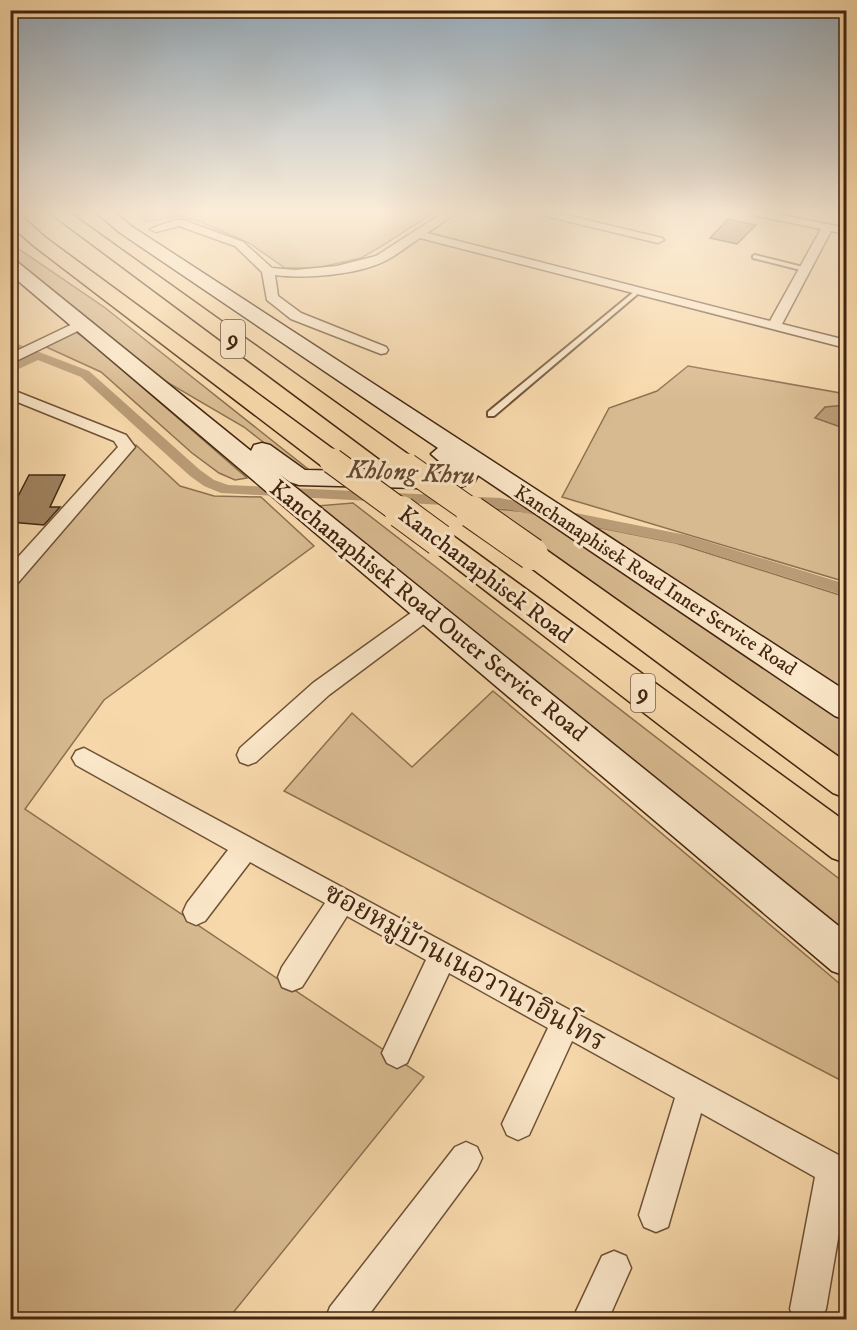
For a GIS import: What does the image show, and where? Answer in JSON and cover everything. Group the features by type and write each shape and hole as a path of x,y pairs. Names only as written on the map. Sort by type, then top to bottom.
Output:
{"highway":[{"name":"Kanchanaphisek Road","path":"84,275 846,845"},
{"name":"Kanchanaphisek Road","path":"144,275 846,782"}],"main road":[{"name":"Kanchanaphisek Road Outer Service Road","path":"22,275 846,957"},
{"name":"Kanchanaphisek Road Inner Service Road","path":"195,275 846,707"},
{"path":"166,395 187,397 222,418 299,477 456,481 466,476 467,472 394,418 358,383"}],"street":[{"path":"269,275 272,297 296,316 381,350"},
{"path":"573,275 842,342"},
{"path":"774,326 802,275"},
{"path":"17,357 40,343 83,324"},
{"path":"10,393 120,438 127,447 10,579"},
{"path":"248,755 321,689 429,610"},
{"name":"ซอยหมู่บ้านเนอวานาอินโทร","path":"84,758 840,1172"},
{"path":"196,912 246,847"},
{"path":"292,976 342,900"},
{"path":"397,1053 443,956"},
{"path":"518,1124 566,1023"},
{"path":"657,1215 692,1091"},
{"path":"343,1320 466,1158"},
{"path":"808,1309 840,1172"},
{"path":"590,1320 614,1268"}],"lane":[{"path":"491,414 637,292"}],"shaded area":[{"path":"31,275 57,275 104,307 313,473 305,475 244,427 153,374"},
{"path":"76,332 247,478 235,480 219,473 192,453 101,372 44,346"},
{"path":"688,366 846,394 846,582 562,497 609,408 657,391"},
{"path":"846,405 846,429 815,418 825,407"},
{"path":"136,445 180,486 214,496 261,497 314,546 104,700 25,809 424,1077 228,1319 11,1320 11,587"},
{"path":"353,503 846,884 846,945 316,506"},
{"path":"488,508 538,513 846,716 846,761"},
{"path":"596,527 676,543 846,597 846,693"},
{"path":"493,691 846,989 846,1083 284,791 352,713 412,767"}],"building":[{"path":"29,475 65,475 50,507 60,507 44,525 10,522 10,504 14,504"}],"waterway":[{"name":"Khlong Khru","path":"10,344 38,355"},
{"path":"10,369 38,355"},
{"name":"Khlong Khru","path":"38,355 85,374 195,473 209,483 226,490 500,503 686,540 846,590"}]}
